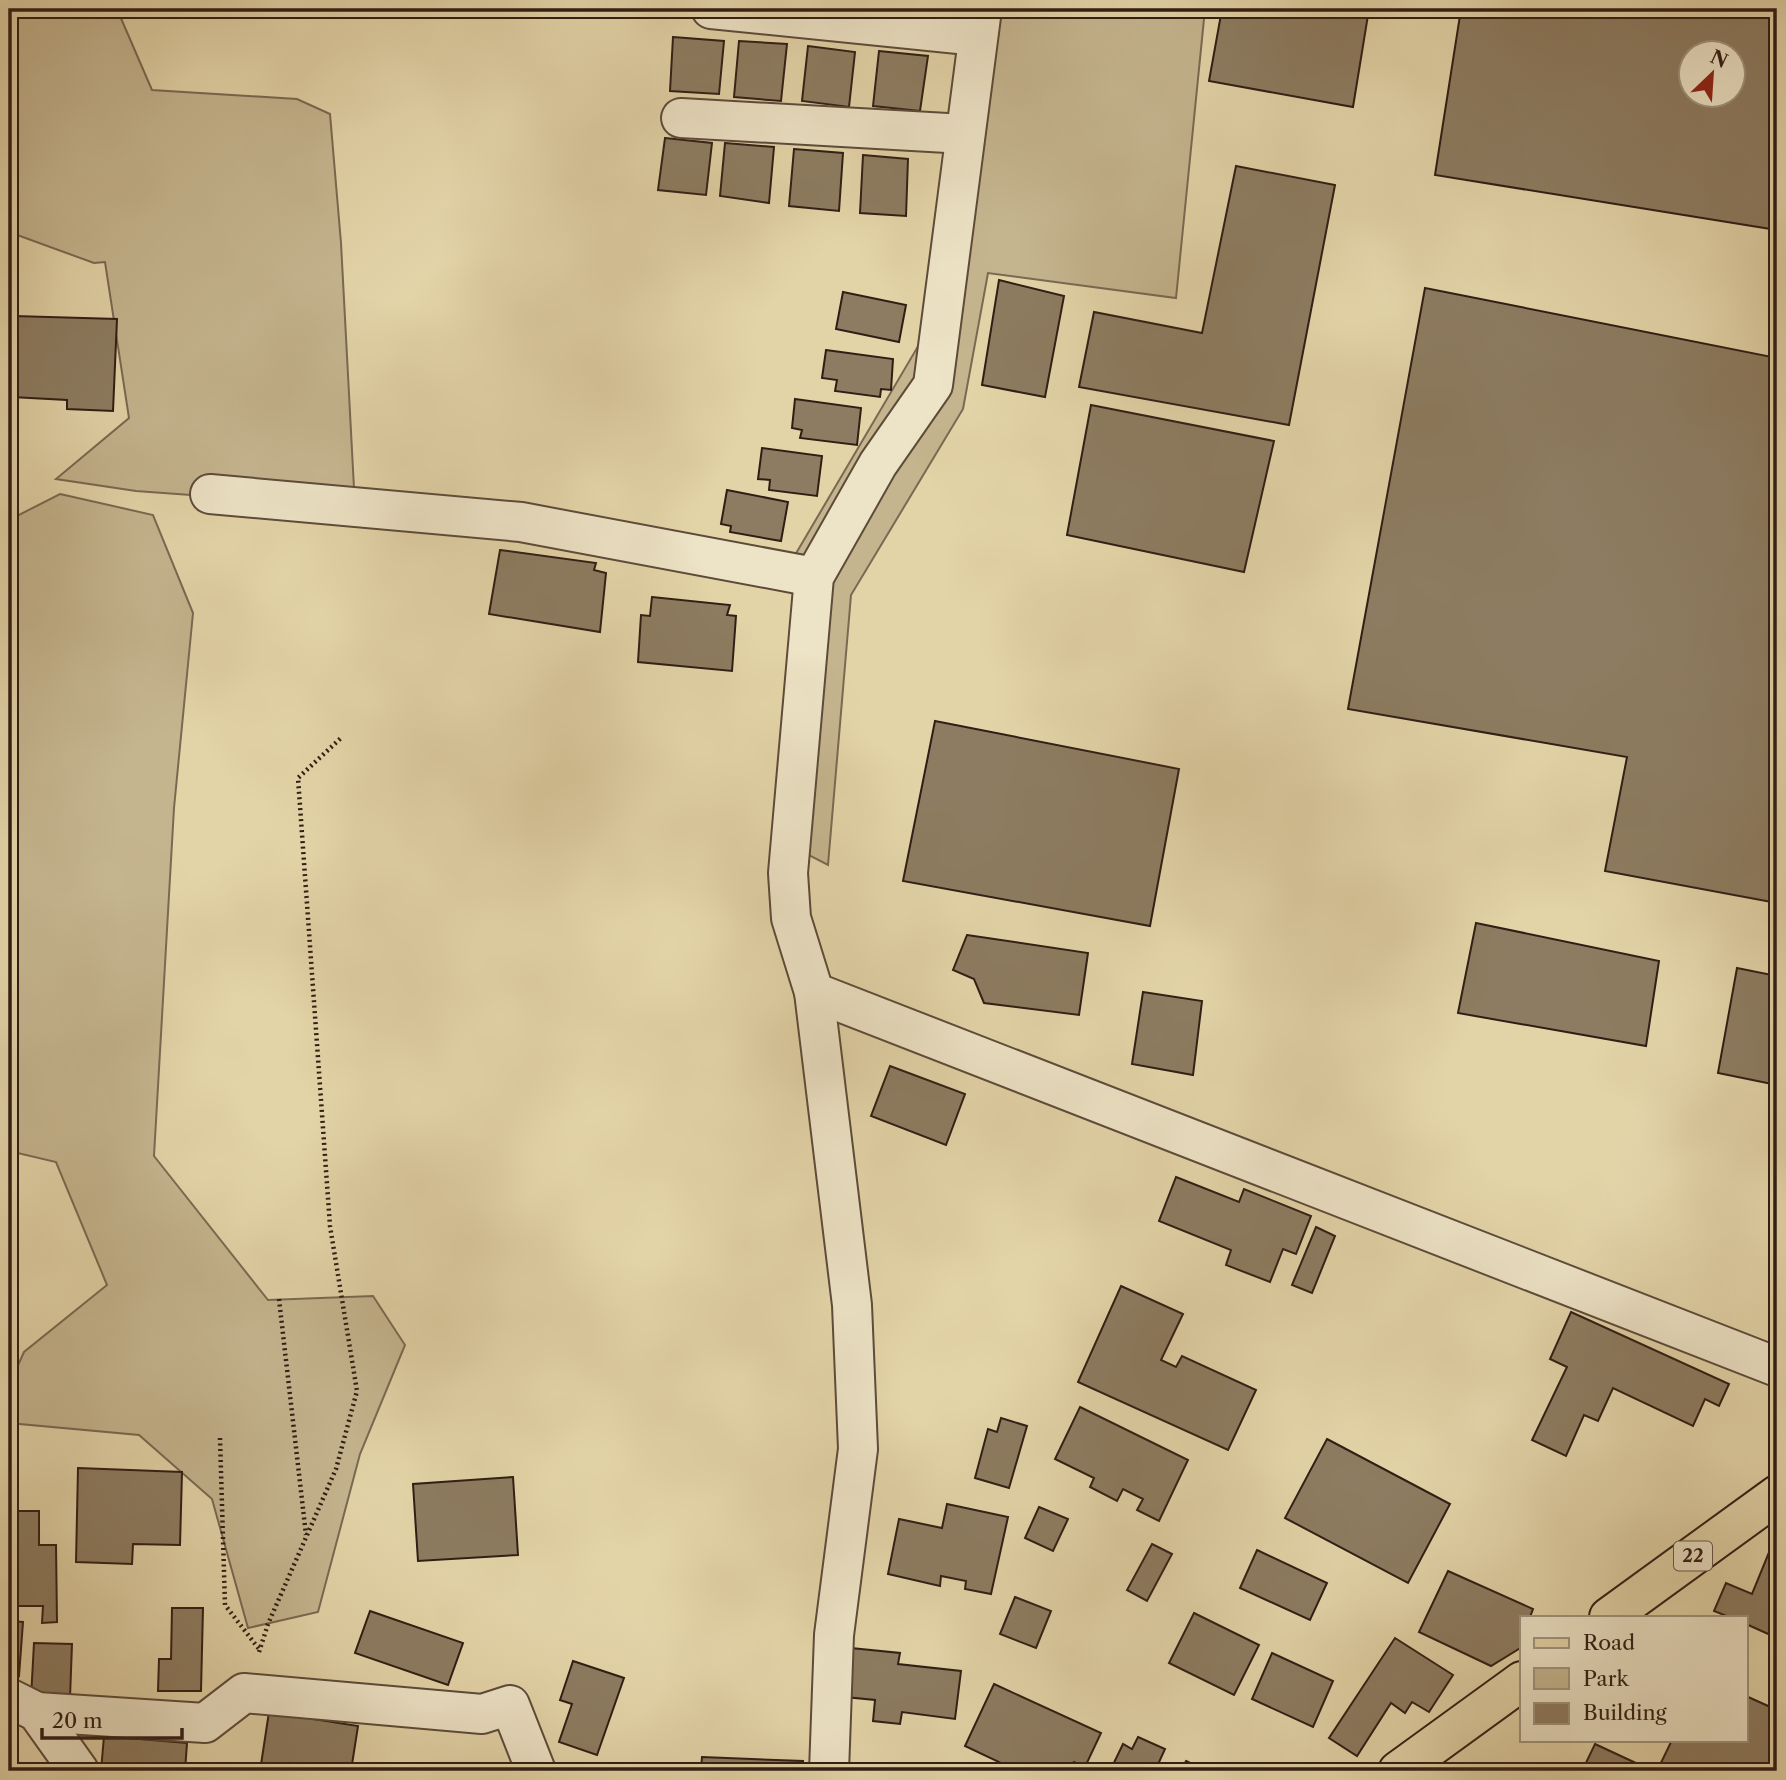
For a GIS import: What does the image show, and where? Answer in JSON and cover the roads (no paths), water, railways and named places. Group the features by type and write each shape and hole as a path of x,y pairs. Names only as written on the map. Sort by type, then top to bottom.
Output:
{"main road":[{"name":"22","path":"1610,1616 1777,1495"},
{"path":"1398,1771 1520,1682"}],"street":[{"path":"711,9 980,22 933,385 878,464 814,578 788,873 791,918 814,992 852,1305 858,1448 834,1635 829,1771"},
{"path":"681,118 965,134"},
{"path":"210,494 521,522 814,578"},
{"path":"814,992 1777,1367"},
{"path":"23,1705 205,1723 244,1693 482,1714 510,1705 536,1771"},
{"path":"23,1705 79,1771"}]}
